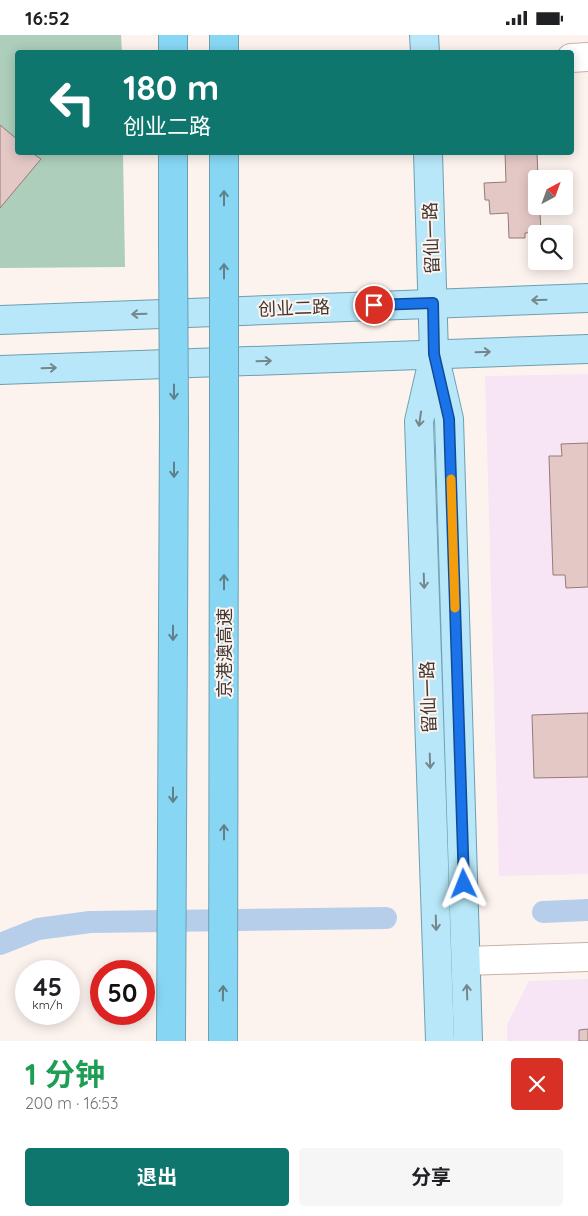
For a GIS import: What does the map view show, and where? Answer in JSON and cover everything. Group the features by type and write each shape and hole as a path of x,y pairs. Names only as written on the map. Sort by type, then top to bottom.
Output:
{"highway":[{"path":"173,35 173,50"},
{"path":"224,35 224,50"},
{"path":"171,1041 173,875 173,155"},
{"name":"京港澳高速","path":"223,1041 224,155"}],"main road":[{"path":"424,35 425,50"},
{"name":"留仙一路","path":"428,155 434,354 449,419 468,1041"},
{"name":"创业二路","path":"0,320 588,298"},
{"path":"0,370 588,349"},
{"name":"留仙一路","path":"434,354 419,421 440,1041"}],"street":[{"path":"574,58 588,57"},
{"path":"466,961 588,957"}],"shaded area":[{"path":"588,374 588,874 499,876 485,376"},
{"path":"588,979 588,1041 507,1041 507,1025 529,981"}],"green space":[{"path":"0,35 121,35 122,50 15,50 15,155 123,155 125,267 0,268"}],"building":[{"path":"0,125 15,138 15,155 35,155 41,159 0,208"},
{"path":"505,155 537,155 538,170 528,170 528,215 540,215 541,225 528,225 528,233 525,233 525,238 509,238 508,213 490,214 489,200 485,200 484,183 506,182"},
{"path":"588,443 588,587 566,588 565,575 553,575 549,456 562,456 561,444"},
{"path":"588,713 588,777 534,778 532,715"},
{"path":"588,1029 588,1041 579,1041 579,1030"}],"waterway":[{"path":"543,912 588,910"},
{"path":"0,944 38,929 90,922 386,918"}],"slow traffic":[{"path":"451,479 455,608"}],"route":[{"path":"374,305 433,303 434,354 449,419 464,884"}]}
